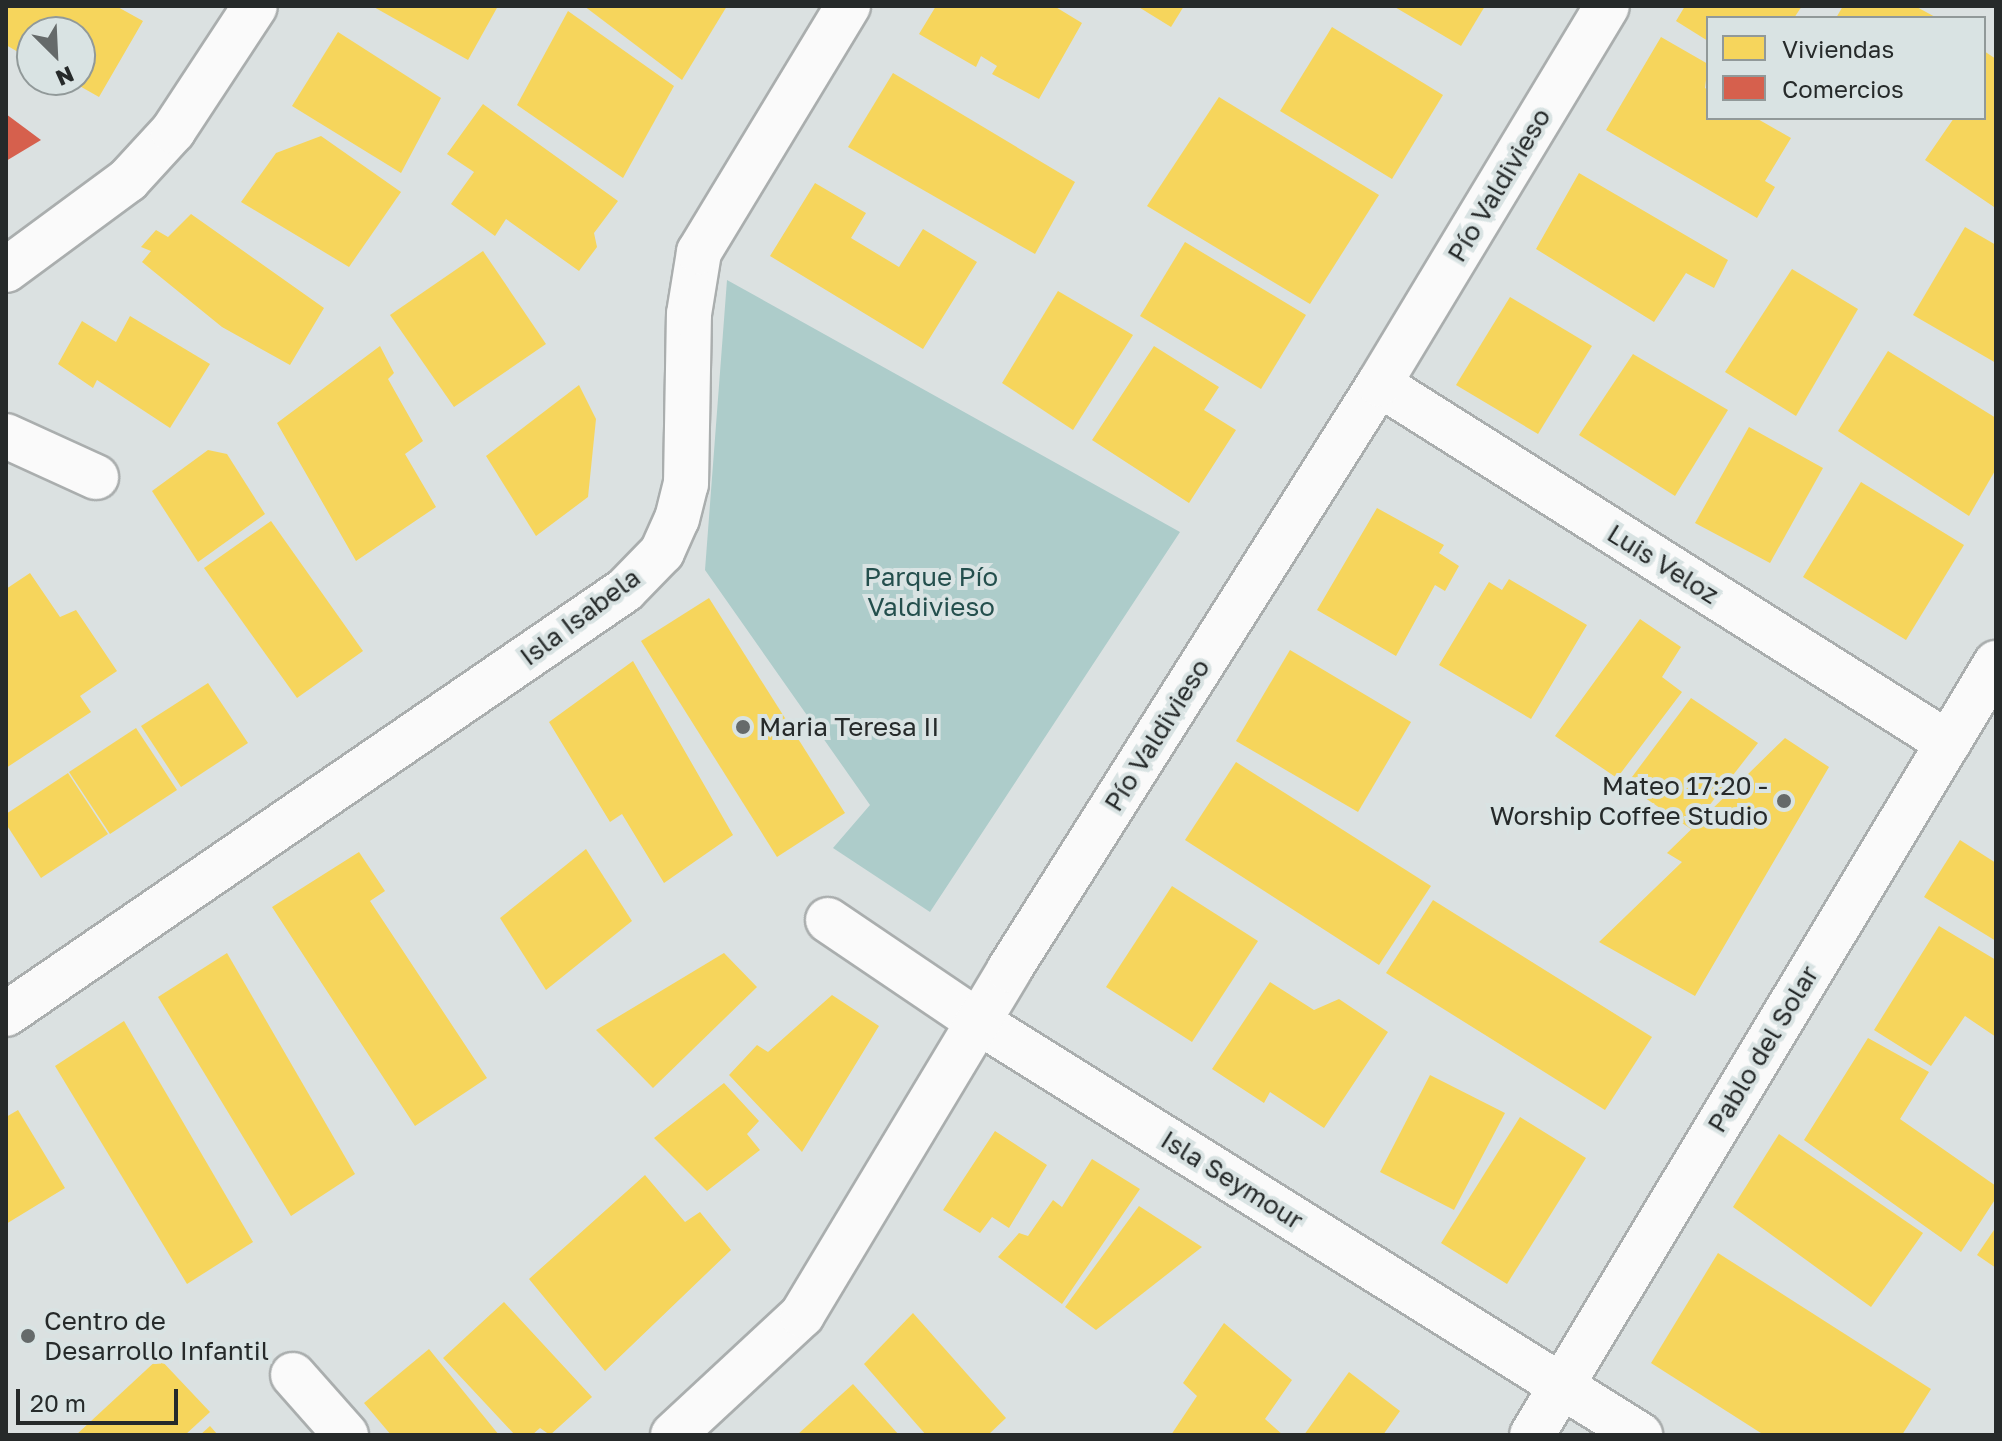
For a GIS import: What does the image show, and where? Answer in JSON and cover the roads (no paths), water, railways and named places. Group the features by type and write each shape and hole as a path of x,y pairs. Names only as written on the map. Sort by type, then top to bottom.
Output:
{"street":[{"path":"6,270 128,180 173,131 255,6"},
{"name":"Isla Isabela","path":"6,1014 625,590 662,552 677,519 686,484 689,314 699,252 848,6"},
{"name":"Pío Valdivieso","path":"673,1435 802,1315 977,1021 1379,384 1607,6"},
{"name":"Luis Veloz","path":"1379,384 1948,743"},
{"path":"6,436 96,477"},
{"name":"Pablo del Solar","path":"1532,1435 1996,663"},
{"name":"Isla Seymour","path":"828,920 977,1021 1640,1435"},
{"path":"293,1375 346,1435"}],"place":[{"name":"Maria Teresa II","path":"743,727"},
{"name":"Mateo 17:20 - Worship Coffee Studio","path":"1784,801"},
{"name":"Centro de Desarrollo Infantil","path":"28,1336"}],"park label":[{"name":"Parque Pío Valdivieso","path":"931,592"}]}
